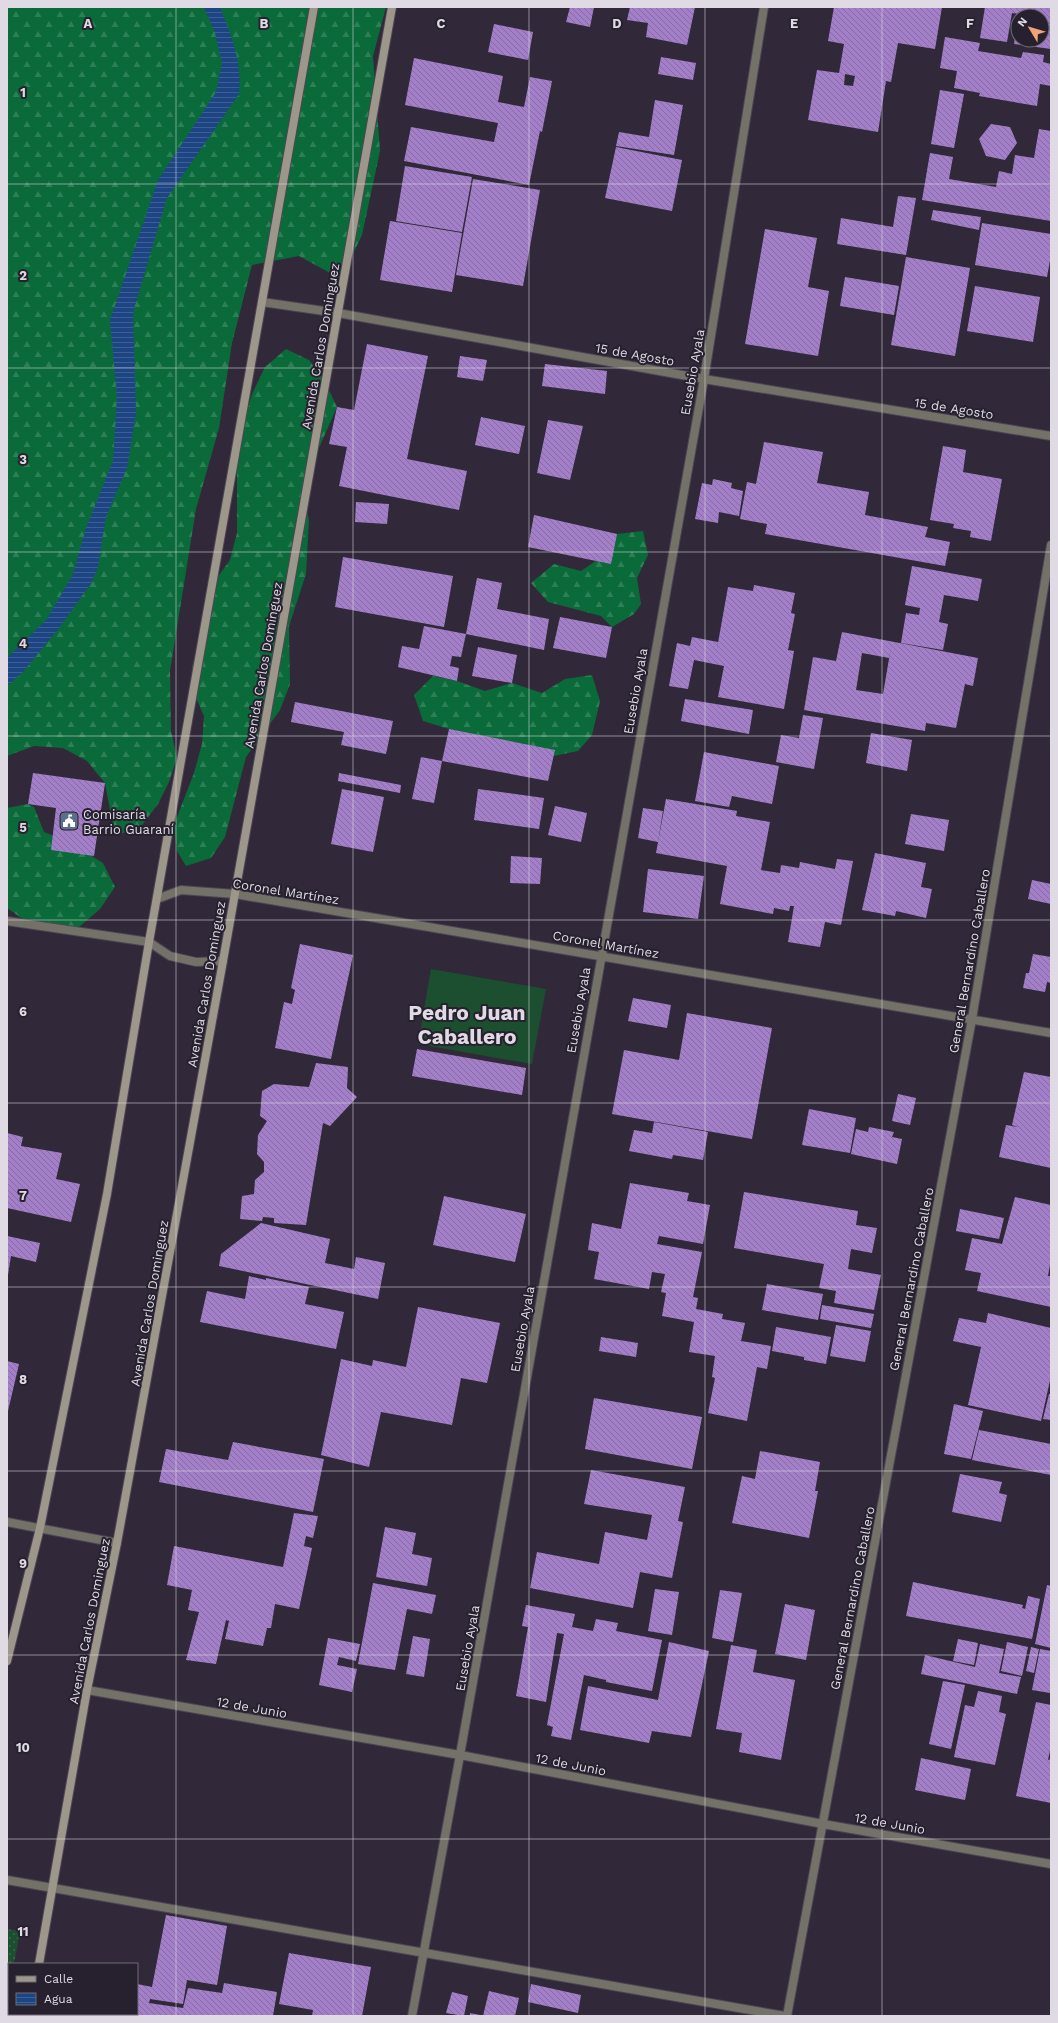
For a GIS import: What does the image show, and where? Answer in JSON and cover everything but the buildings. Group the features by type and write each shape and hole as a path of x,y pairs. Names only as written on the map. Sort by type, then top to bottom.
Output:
{"main road":[{"path":"7,1661 40,1528 106,1194 314,7"},
{"name":"Avenida Carlos Dominguez","path":"39,1963 87,1690 116,1543 223,961 392,7"}],"street":[{"name":"Eusebio Ayala","path":"412,2016 460,1755 600,955 704,379 764,7"},
{"name":"15 de Agosto","path":"262,302 338,313 704,379 1051,436"},
{"name":"General Bernardino Caballero","path":"786,2016 972,1019 1051,545"},
{"name":"Coronel Martínez","path":"157,900 181,890 235,894 1051,1033"},
{"path":"7,921 149,942 170,956 196,962 223,961"},
{"path":"7,1522 116,1543"},
{"name":"12 de Junio","path":"87,1690 460,1755 823,1824 1051,1864"},
{"path":"7,1880 786,2016"}],"green space":[{"path":"7,7 386,7 373,56 380,151 362,235 341,279 299,256 252,265 232,343 219,428 196,509 170,671 171,731 177,758 169,782 158,804 139,829 115,835 105,783 87,761 63,748 34,746 7,756"},
{"path":"286,349 309,360 325,382 337,407 311,466 303,494 309,520 306,574 289,626 290,684 280,710 246,757 225,837 211,858 186,866 177,851 174,825 194,773 202,744 204,716 194,693 192,667 214,582 230,560 237,533 237,446 252,394 265,367"},
{"path":"643,531 648,555 637,578 641,604 634,614 612,627 601,616 548,602 531,583 554,564 581,571 603,556 617,534"},
{"path":"592,675 600,701 592,735 578,751 549,757 526,744 475,737 423,721 414,695 433,676 457,681 485,691 512,683 542,693 565,679"},
{"path":"28,804 34,807 44,832 69,842 103,863 115,887 100,909 79,927 53,927 27,922 7,908 7,808"},
{"path":"431,969 546,989 532,1064 418,1044"},
{"path":"7,1929 20,1931 14,1963 8,1963 7,2002"}],"water":[{"path":"204,7 220,7 235,49 239,70 239,94 167,198 133,312 136,413 127,468 106,517 98,567 92,582 59,628 23,672 7,686 7,658 47,619 73,574 86,528 113,461 117,397 110,320 158,180 216,92 222,63 215,33"}],"place":[{"name":"Comisaría Barrio Guaraní","path":"69,821"}],"district":[{"name":"Pedro Juan Caballero","path":"467,1025"}]}
